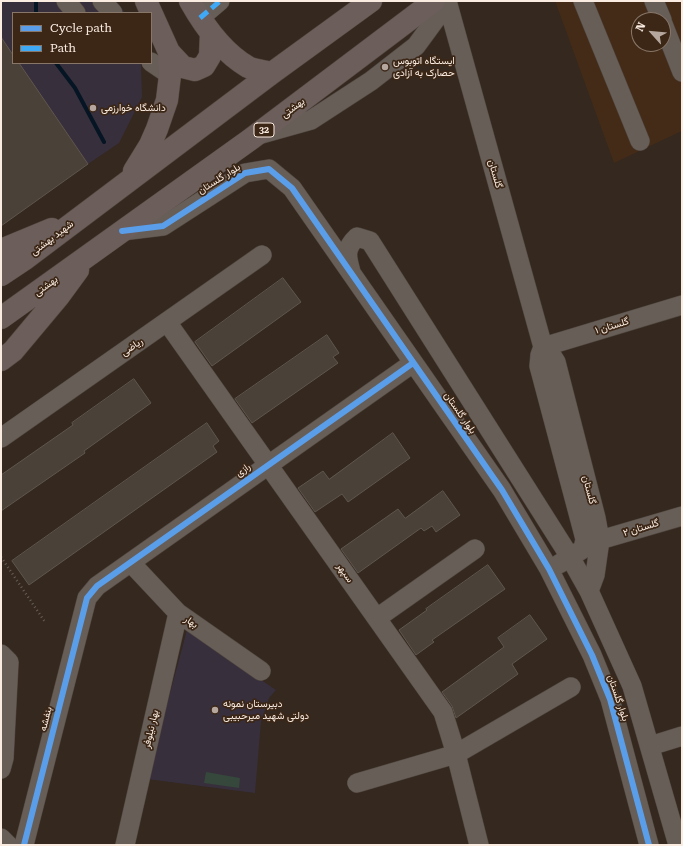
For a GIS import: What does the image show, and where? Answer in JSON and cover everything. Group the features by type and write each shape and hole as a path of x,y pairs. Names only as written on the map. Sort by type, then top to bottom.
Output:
{"main road":[{"path":"146,1 149,12"},
{"name":"بهشتی","path":"90,253 258,135 434,1"},
{"path":"1,250 79,218 311,45 358,5"},
{"path":"160,57 183,67 195,70 204,66 210,56 200,17"},
{"path":"200,17 228,53 249,67 272,73"},
{"path":"128,181 150,145 167,100 170,75 160,57 152,25"},
{"name":"شهید بهشتی","path":"1,275 25,259 79,218"},
{"path":"1,360 13,351 59,296 90,253"},
{"name":"بهشتى","path":"1,318 90,253"}],"street":[{"path":"66,1 75,12"},
{"path":"102,1 112,12"},
{"path":"200,17 220,1"},
{"path":"311,45 354,21 383,1"},
{"path":"258,135 311,120 371,81 416,46 438,16 442,1"},
{"name":"گلستان","path":"447,1 543,347 551,354 556,362 596,518 600,540 595,575 589,591"},
{"path":"583,1 640,141"},
{"path":"654,1 659,12"},
{"path":"671,44 682,72"},
{"name":"بلوار گلستان","path":"122,231 163,226 245,173 269,169 292,188 502,490 549,569 588,648 610,699 649,845"},
{"name":"بلوار گلستان","path":"352,275 347,254 350,243 357,236 370,241 570,557 589,591 632,686 678,845"},
{"name":"ریاضی","path":"1,438 262,256"},
{"name":"گلستان ۱","path":"543,347 682,305"},
{"name":"سپهر","path":"167,322 443,712 456,754 479,845"},
{"name":"گلستان","path":"543,347 540,355 539,366 585,539 583,548 549,569"},
{"name":"رازی","path":"87,598 97,586 413,363"},
{"name":"گلستان ۲","path":"600,540 682,516"},
{"path":"377,618 475,549"},
{"name":"بهار","path":"131,563 178,613 262,671"},
{"name":"بنفشه","path":"24,845 87,598"},
{"name":"بهار نیلوفر","path":"125,845 178,613"},
{"path":"1,654 9,662 4,758 1,769"},
{"path":"357,783 456,754 571,687"},
{"path":"650,746 682,736"},
{"path":"1,838 8,845"}],"path":[{"path":"1,557 45,622"}],"shaded area":[{"path":"1,1 117,1 124,12 12,12 12,54 1,37"},
{"path":"555,1 682,1 682,131 614,163"},
{"name":"دانشگاه خوارزمی","path":"20,64 141,64 142,97 119,143 88,164"},
{"name":"دبیرستان نمونه دولتی شهید میرحبیبی","path":"187,630 276,690 269,698 261,722 255,793 147,779"}],"green space":[{"path":"206,772 240,778 239,788 204,783"}],"building":[{"path":"1,37 12,54 12,64 20,64 88,164 1,226"},
{"path":"283,278 301,302 212,366 195,342"},
{"path":"327,335 339,353 333,357 338,363 252,423 235,399"},
{"path":"134,379 151,403 84,451 85,453 1,511 1,475 73,425 72,423"},
{"path":"207,423 219,441 213,446 217,452 29,585 12,561"},
{"path":"393,433 410,458 348,502 342,494 315,512 298,488 323,471 329,479"},
{"path":"443,491 460,515 436,532 432,526 424,531 421,528 358,573 341,549 398,509 405,518"},
{"path":"488,565 505,589 432,640 434,642 416,655 399,630"},
{"path":"530,615 547,639 512,664 518,674 456,718 452,706 442,692 504,647 498,638"}],"waterway":[{"path":"36,1 36,12"},
{"path":"57,64 75,88 104,142"}],"marked path":[{"path":"200,18 220,1"}],"cycle path":[{"path":"122,231 163,226 245,173 269,169 292,188 502,490 549,569 592,655 610,699 649,845"},
{"path":"24,845 87,598 97,586 413,363"}],"place":[{"name":"ایستگاه اتوبوس حصارک به آزادی","path":"385,67"},
{"name":"دانشگاه خوارزمی","path":"93,108"},
{"name":"دبیرستان نمونه دولتی شهید میرحبیبی","path":"215,710"}]}
